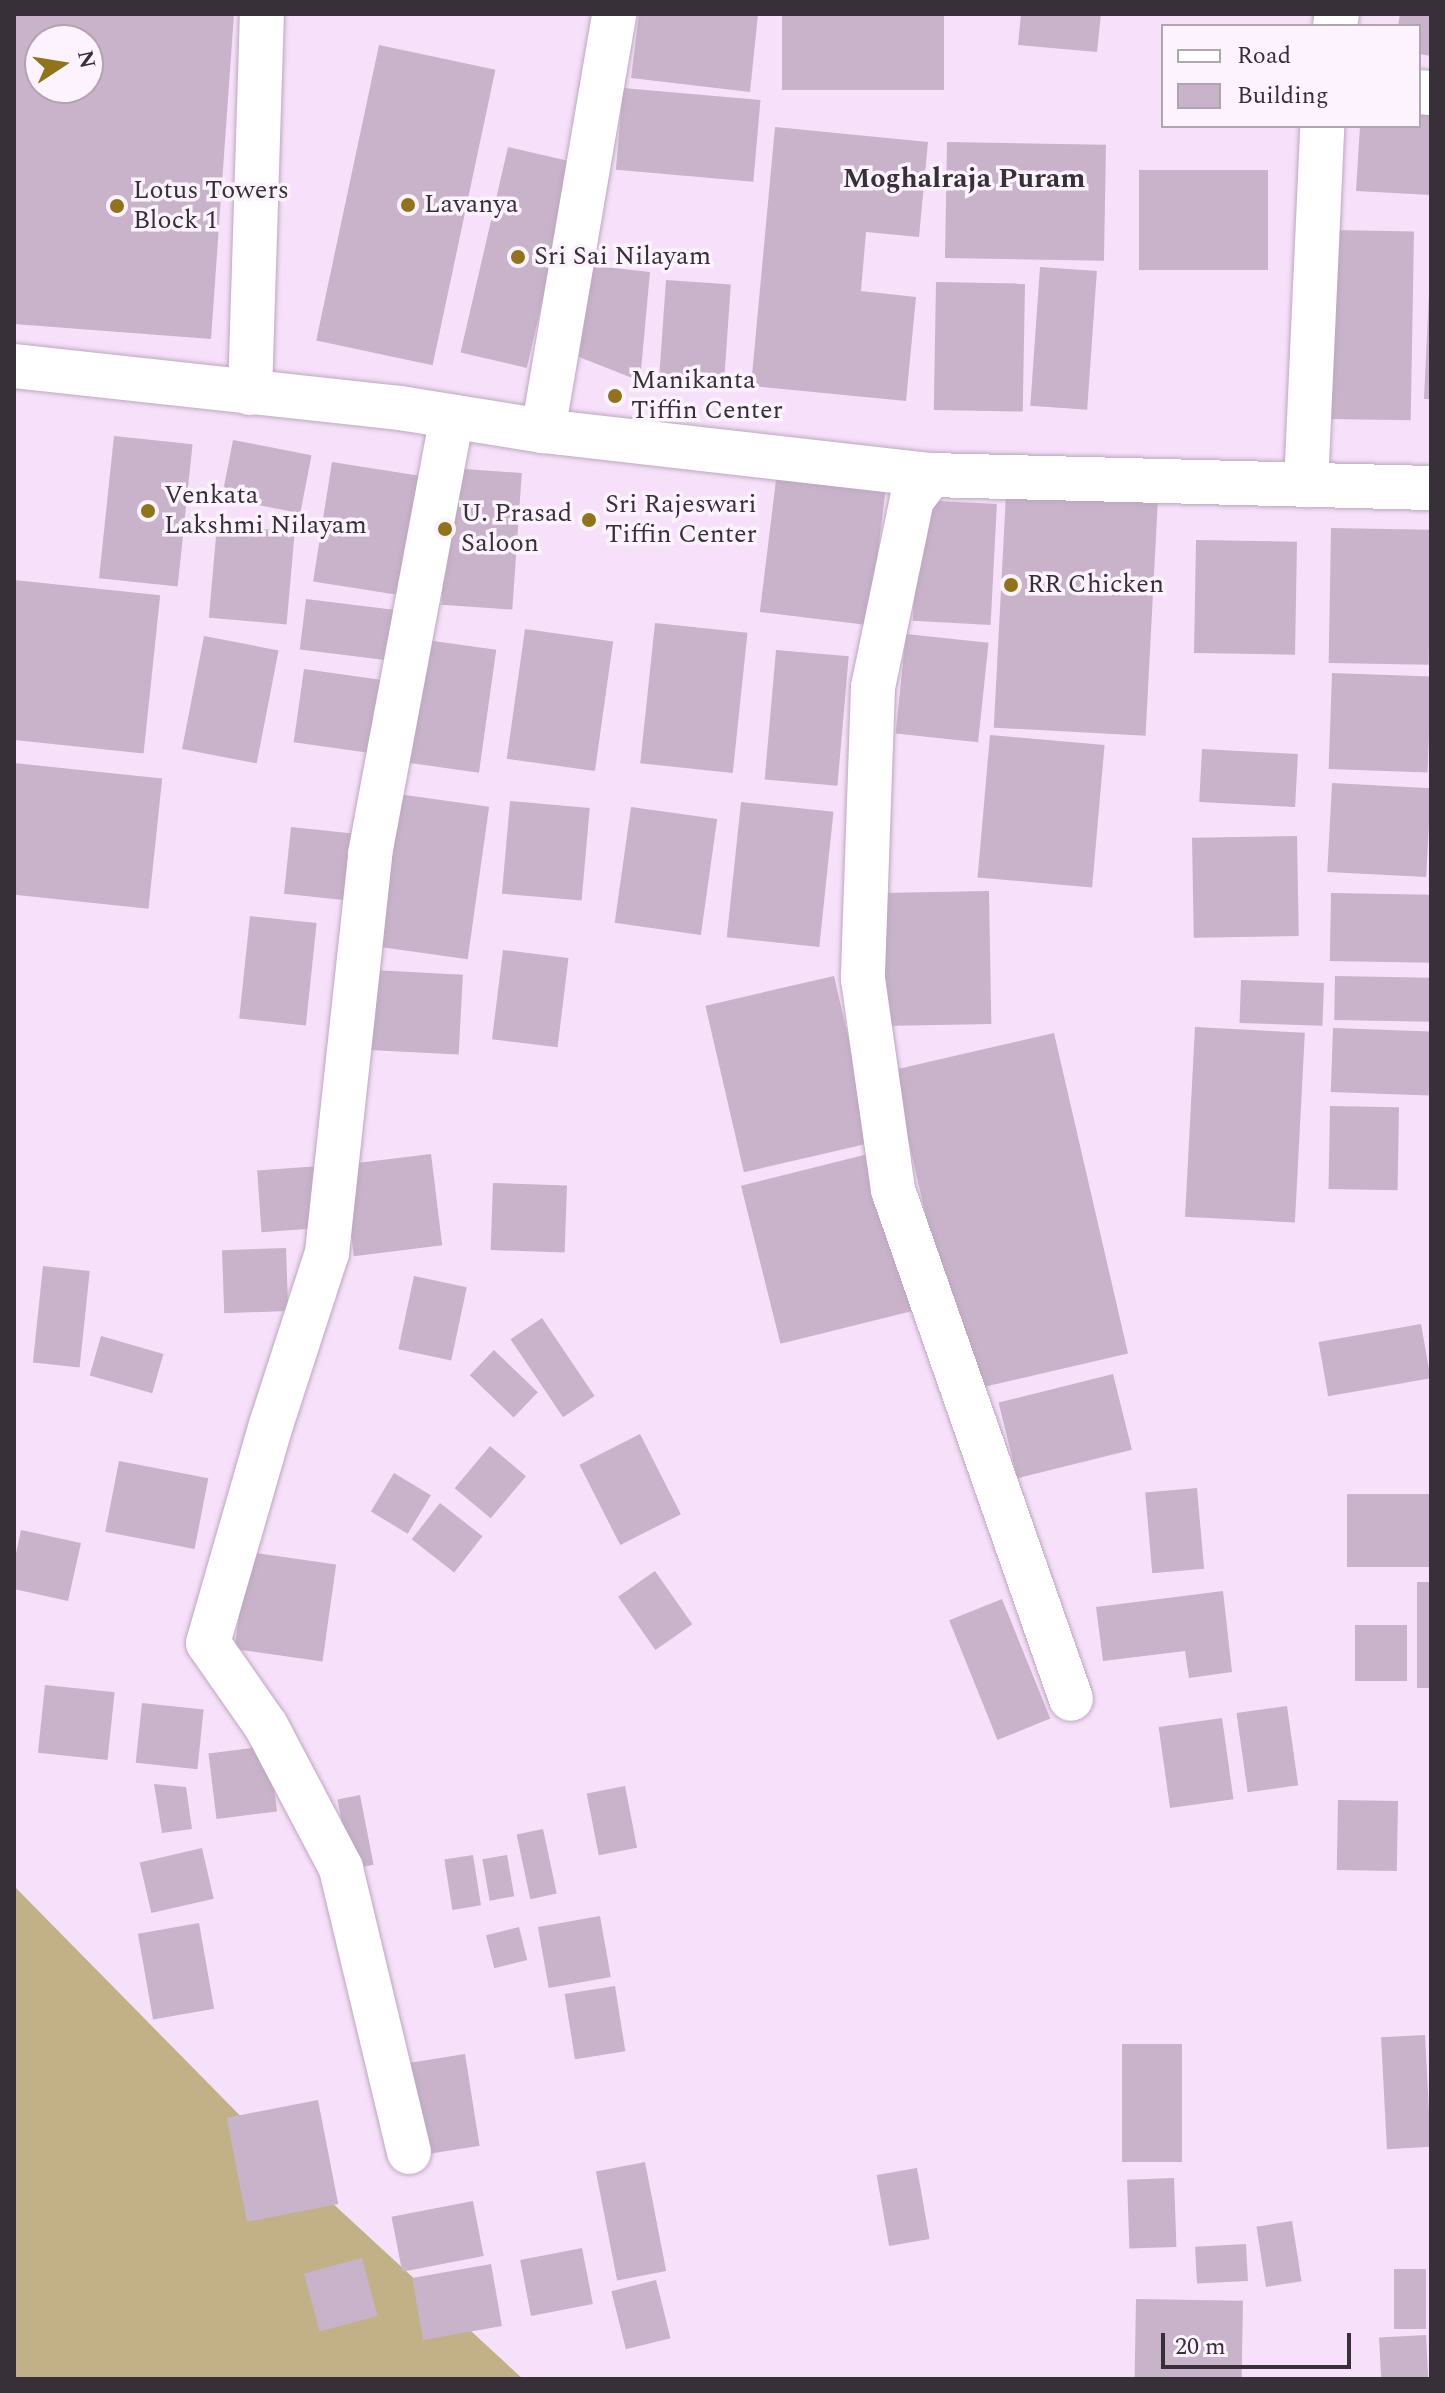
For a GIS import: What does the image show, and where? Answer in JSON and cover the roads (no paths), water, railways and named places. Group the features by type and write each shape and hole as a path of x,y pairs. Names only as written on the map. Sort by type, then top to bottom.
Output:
{"street":[{"path":"250,393 262,14"},
{"path":"543,431 614,14"},
{"path":"1306,485 1322,128"},
{"path":"14,366 931,475 1431,488"},
{"path":"409,2152 341,1868 266,1726 208,1643 271,1425 327,1253 370,854 452,417"},
{"path":"931,475 912,499 873,687 863,979 893,1190 1071,1699"}],"place":[{"name":"Lavanya","path":"408,205"},
{"name":"Lotus Towers Block 1","path":"117,206"},
{"name":"Sri Sai Nilayam","path":"518,257"},
{"name":"Manikanta Tiffin Center","path":"615,396"},
{"name":"Venkata Lakshmi Nilayam","path":"148,511"},
{"name":"Sri Rajeswari Tiffin Center","path":"589,520"},
{"name":"U. Prasad Saloon","path":"445,529"},
{"name":"RR Chicken","path":"1011,585"}],"district":[{"name":"Moghalraja Puram","path":"964,179"}]}
